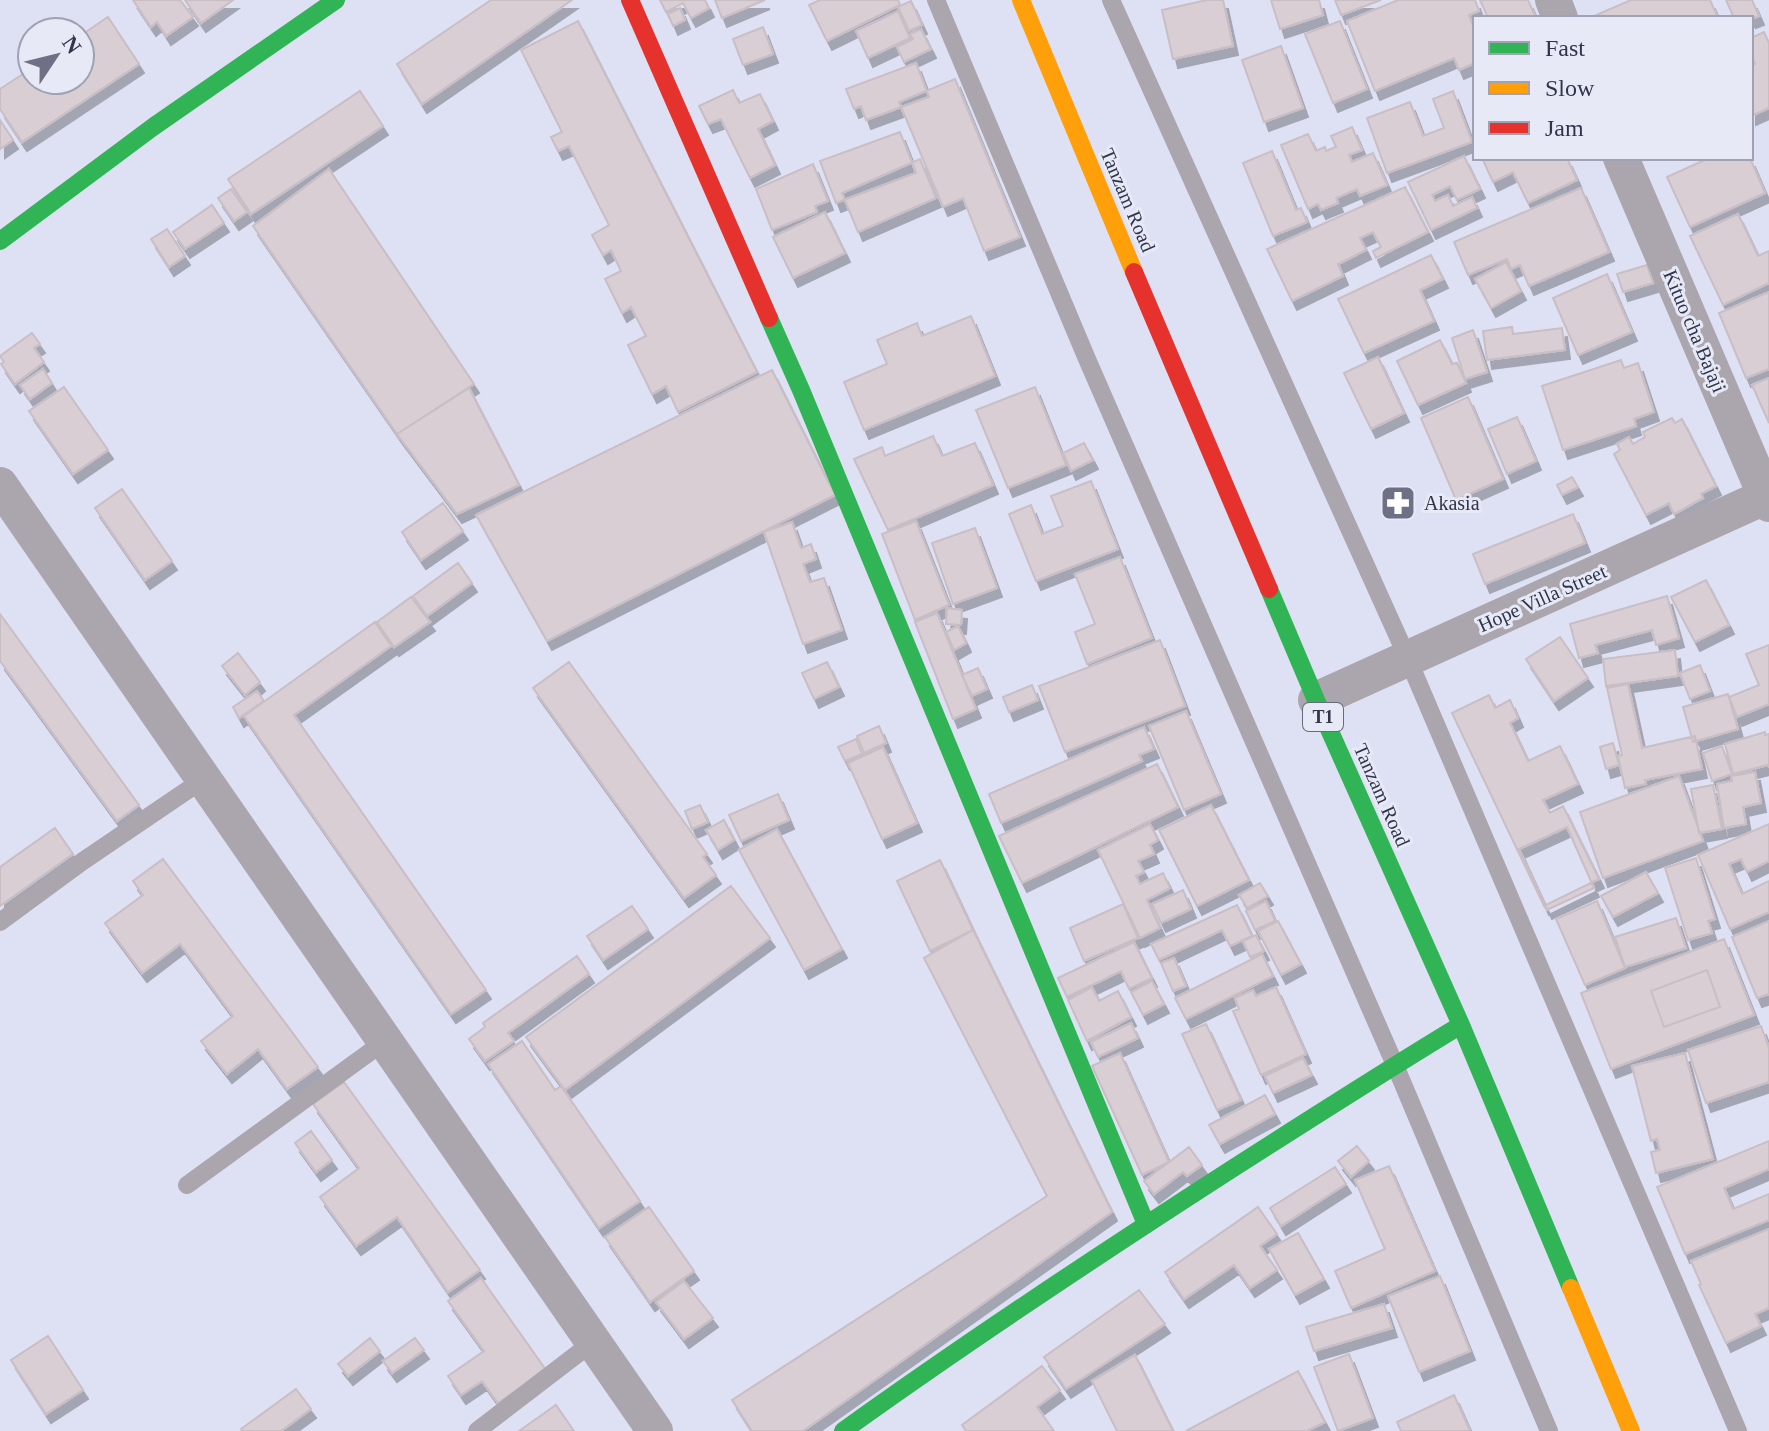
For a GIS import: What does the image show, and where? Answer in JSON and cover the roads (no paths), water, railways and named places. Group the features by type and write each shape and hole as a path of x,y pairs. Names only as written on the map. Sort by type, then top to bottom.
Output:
{"main road":[{"path":"0,241 153,127 336,0"},
{"path":"630,0 801,390 1146,1224"},
{"name":"Tanzam Road","path":"1021,0 1316,700 1461,1025 1631,1431"},
{"path":"843,1431 933,1365 1146,1224 1461,1025"}],"street":[{"name":"Kituo cha Bajaji","path":"1622,160 1768,498"},
{"path":"0,485 655,1431"},
{"name":"Hope Villa Street","path":"1316,700 1768,498"}],"lane":[{"path":"936,0 1087,359 1395,1065 1549,1431"},
{"path":"1111,0 1408,659 1738,1431"},
{"path":"0,922 204,779"},
{"path":"187,1185 385,1041"},
{"path":"477,1431 593,1342"}],"place":[{"name":"Akasia","path":"1398,503"}]}
